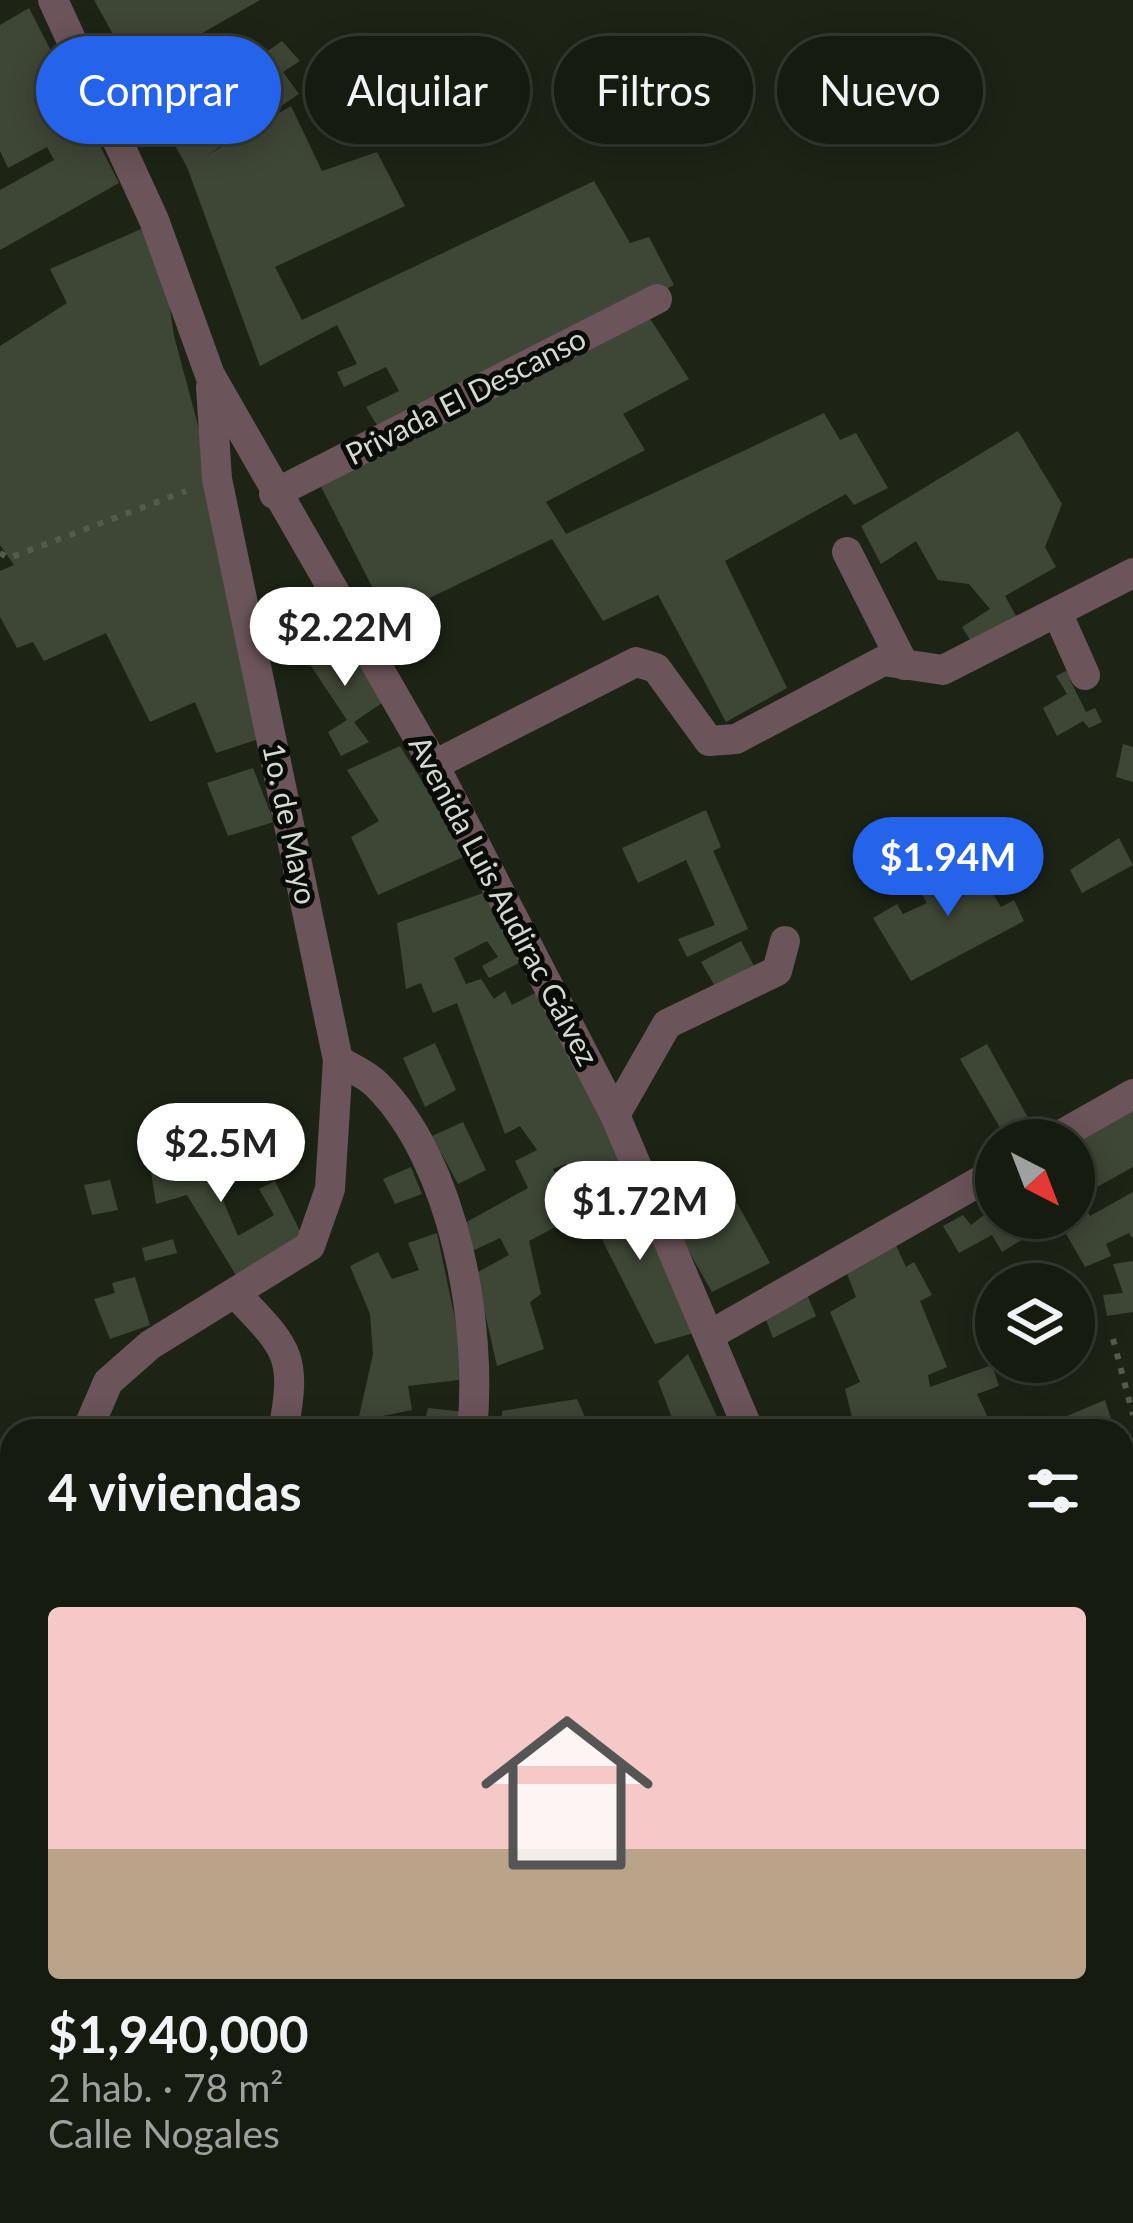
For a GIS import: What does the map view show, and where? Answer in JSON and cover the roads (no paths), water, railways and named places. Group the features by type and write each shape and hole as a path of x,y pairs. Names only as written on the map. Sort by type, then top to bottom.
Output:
{"street":[{"path":"52,0 154,220 210,376"},
{"name":"Privada El Descanso","path":"274,494 657,299"},
{"name":"1o. de Mayo","path":"94,1419 108,1382 150,1345 310,1246 329,1189 338,1060 217,479 210,376"},
{"name":"Avenida Luis Audirac Gálvez","path":"210,376 434,765 615,1115 744,1419"},
{"path":"847,552 904,664"},
{"path":"434,765 636,662 656,668 709,741 736,740 883,662 943,670 1133,573"},
{"path":"1057,612 1085,675"},
{"path":"615,1115 668,1024 777,971 785,941"},
{"path":"338,1060 376,1083 424,1150 459,1254 477,1377 473,1419"},
{"path":"1089,1119 1133,1094"},
{"path":"710,1335 975,1184"},
{"path":"235,1293 284,1346 292,1382 285,1419"}]}
